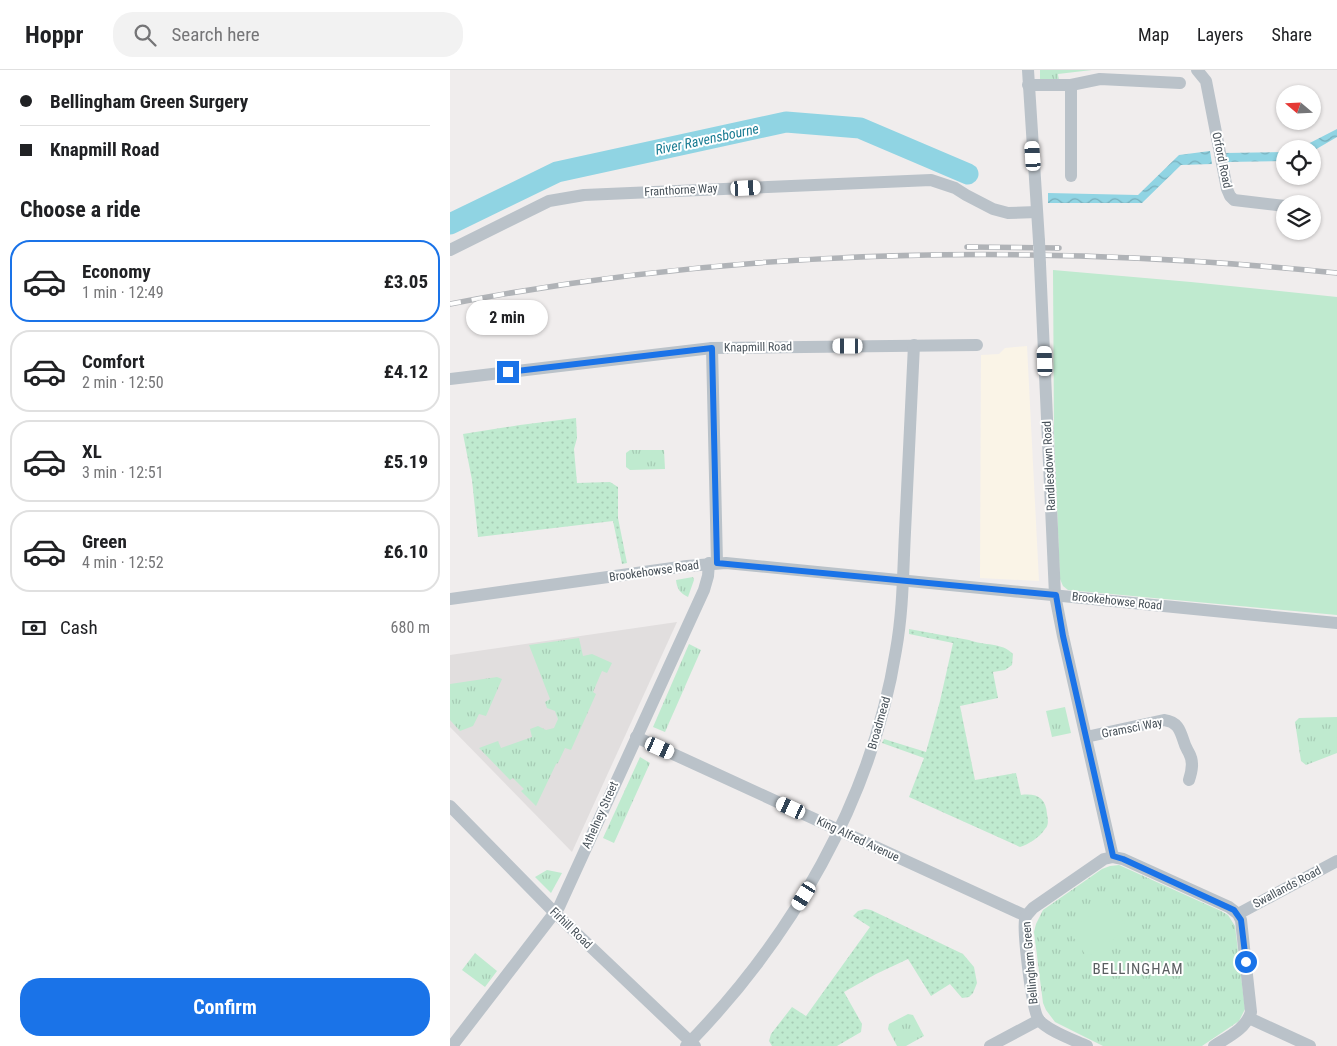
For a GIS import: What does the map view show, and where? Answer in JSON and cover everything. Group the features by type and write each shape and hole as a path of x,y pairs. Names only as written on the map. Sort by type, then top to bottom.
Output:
{"street":[{"name":"Randlesdown Road","path":"1028,70 1039,241 1056,595 1113,856"},
{"name":"Orford Road","path":"1197,70 1206,81 1227,189 1230,196 1234,200 1276,205"},
{"path":"1028,86 1071,85 1100,79 1180,83"},
{"path":"1071,85 1071,176"},
{"name":"Franthorne Way","path":"450,250 548,202 584,195 931,180 956,188 966,196 993,209 1008,213 1036,212"},
{"name":"Knapmill Road","path":"450,380 712,348 977,344"},
{"name":"Broadmead","path":"691,1045 763,957 804,896 839,830 865,771 886,701 896,651 902,579 914,345"},
{"name":"Athelney Street","path":"452,1046 555,913 704,590 713,563 712,348"},
{"name":"Brookehowse Road","path":"450,599 713,563 902,579 1337,623"},
{"name":"Gramsci Way","path":"1086,737 1164,720 1170,721 1179,728 1192,759 1189,780"},
{"name":"King Alfred Avenue","path":"636,737 1026,916"},
{"name":"Firhill Road","path":"450,806 555,913 691,1045"},
{"path":"1113,856 1229,907 1238,914 1241,920 1252,1006 1249,1018 1242,1027 1214,1046"},
{"name":"Bellingham Green","path":"1087,1046 1046,1026 1034,1012 1024,925 1026,916 1033,908 1104,859 1113,856"},
{"name":"Swallands Road","path":"1238,914 1337,860"},
{"path":"1249,1018 1310,1046"},
{"path":"990,1046 1039,1020"}],"shaded area":[{"path":"1027,346 1039,581 980,578 981,355 999,354 1005,348"},
{"path":"677,622 572,852 450,727 450,655"}],"green space":[{"path":"1040,70 1092,70 1058,74 1059,83 1040,82"},
{"path":"1053,270 1337,297 1337,615 1068,590 1063,586 1060,579 1054,432"},
{"path":"576,418 577,438 574,449 577,483 610,482 618,487 618,518 627,563 622,564 613,521 478,537 472,480 463,434"},
{"path":"630,450 664,450 665,469 630,470 626,467 626,453"},
{"path":"693,577 694,580 688,597 679,590 676,580"},
{"path":"909,629 998,646 1009,650 1013,654 1012,665 1005,670 993,672 998,698 960,706 975,780 1016,773 1021,795 1032,795 1043,800 1048,818 1047,826 1040,835 1030,842 1020,847 909,797 924,758 882,743 884,739 926,752 953,643 909,634"},
{"path":"579,638 583,656 592,654 612,663 607,673 602,671 593,692 596,694 571,750 565,748 536,806 521,791 524,789 513,778 510,780 479,748 498,741 501,748 532,737 530,729 538,726 546,730 554,728 558,719 555,711 547,708 545,702 550,699 529,645"},
{"path":"689,644 701,650 665,732 653,727"},
{"path":"497,677 502,679 486,716 479,714 473,726 460,731 450,720 450,684"},
{"path":"1065,707 1071,733 1052,737 1046,711"},
{"path":"1337,717 1337,753 1306,765 1301,761 1295,722 1299,718"},
{"path":"640,757 650,763 614,843 603,838"},
{"path":"1119,865 1221,911 1228,915 1235,926 1245,1009 1239,1021 1202,1046 1103,1046 1055,1022 1046,1010 1043,1003 1034,932 1043,910 1102,869"},
{"path":"547,870 562,873 551,893 535,877"},
{"path":"1110,902 1128,929 1087,957 1069,931"},
{"path":"871,910 963,954 974,967 977,983 973,993 969,997 962,998 950,984 931,996 908,959 844,992 862,1024 861,1032 837,1046 772,1046 769,1041 771,1034 792,1007 806,1016 870,927 853,916 858,911"},
{"path":"475,953 497,971 485,987 462,970"},
{"path":"908,1014 913,1015 924,1036 906,1046 897,1046 888,1029 889,1024"}],"water":[{"path":"1337,129 1337,137 1321,146 1321,140 1316,140"},
{"path":"1210,151 1212,164 1181,165 1142,203 1048,203 1048,193 1138,195 1179,155"},
{"path":"1276,152 1276,161 1226,162 1224,153"}],"waterway":[{"name":"River Ravensbourne","path":"450,224 557,172 786,122 860,128 968,174"}],"railway":[{"path":"967,247 1059,248"},
{"path":"450,304 560,285 670,271 781,261 892,256 1004,255 1115,257 1226,263 1337,273"}],"district":[{"name":"BELLINGHAM","path":"1138,969"}],"route":[{"path":"508,372 712,348 717,563 1056,595 1063,636 1113,856 1234,910 1241,920 1246,962"}]}
